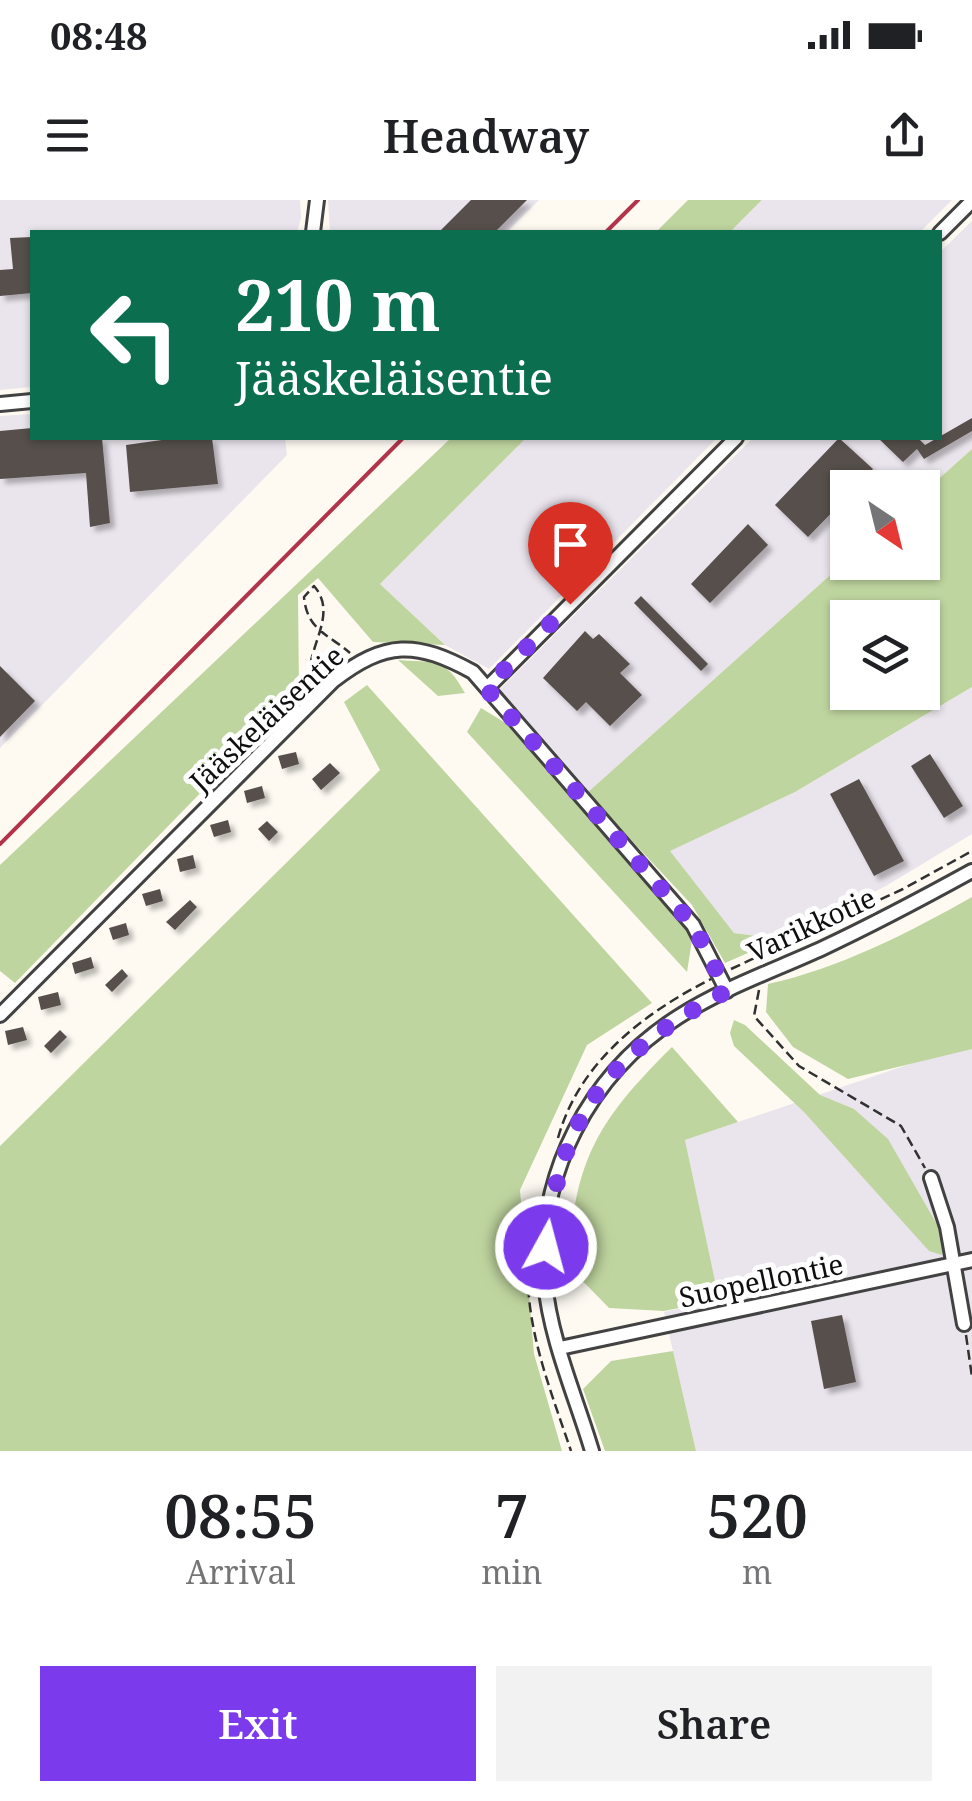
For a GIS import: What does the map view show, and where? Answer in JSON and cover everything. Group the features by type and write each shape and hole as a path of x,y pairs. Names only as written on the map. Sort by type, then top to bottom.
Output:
{"street":[{"path":"313,230 316,200"},
{"path":"942,230 972,200"},
{"path":"0,404 30,401"},
{"path":"486,688 734,440"},
{"name":"Jääskeläisentie","path":"0,1015 333,681 358,662 394,647 436,652 474,672 693,925 727,991"},
{"name":"Varikkotie","path":"592,1451 545,1284 550,1201 569,1137 629,1054 679,1016 972,871"},
{"path":"931,1178 954,1264 964,1324"},
{"name":"Suopellontie","path":"560,1348 972,1260"}],"path":[{"path":"333,681 310,661 317,632 326,612 325,598 314,586 304,597 306,612 317,632 358,662"},
{"path":"555,1149 584,1083 615,1042 649,1014 720,974 904,889 972,851"},
{"path":"755,978 761,994 754,1016 770,1038 798,1066 902,1126 931,1178"},
{"path":"535,1224 528,1273 536,1345 571,1451"},
{"path":"964,1324 972,1377"}],"shaded area":[{"path":"0,200 300,200 298,230 30,230 30,387 0,390"},
{"path":"328,200 539,200 509,230 330,230"},
{"path":"762,200 952,200 922,230 732,230"},
{"path":"972,221 972,449 940,478 940,470 830,470 830,575 587,793 499,690 751,440 942,440 942,250"},
{"path":"30,414 30,440 285,440 287,455 0,748 0,416"},
{"path":"524,440 715,440 489,669 445,645 380,584"},
{"path":"972,687 972,834 886,886 780,939 734,933 669,851 795,792 933,710 940,710 940,706"},
{"path":"972,1043 972,1451 696,1451 664,1312 718,1299 685,1140"}],"green space":[{"path":"688,200 762,200 732,230 658,230"},
{"path":"449,440 524,440 380,584 445,645 373,642 318,578 298,595 299,692 15,983 0,971 0,865"},
{"path":"972,449 972,687 940,706 940,600 830,600 830,710 933,710 795,792 670,851 734,933 780,939 725,963 692,905 587,793 830,575 830,580 940,580 940,478"},
{"path":"398,660 438,664 451,673 465,693 438,696"},
{"path":"367,685 652,1003 587,1045 520,1190 534,1354 562,1451 0,1451 0,1146 380,770 344,702"},
{"path":"481,708 504,722 683,915 692,940 687,972 467,732"},
{"path":"972,897 972,1049 848,1079 793,1047 766,1012 768,984 873,948"},
{"path":"734,1020 745,1025 820,1095 854,1109 888,1139 939,1228 945,1242 942,1255 929,1251 804,1112 734,1046 730,1033"},
{"path":"672,1047 738,1122 685,1140 719,1300 664,1311 609,1308 569,1267 576,1199 594,1145 608,1121"},
{"path":"673,1351 696,1451 605,1451 583,1389 611,1361"}],"building":[{"path":"471,200 527,200 497,230 441,230"},
{"path":"30,237 30,293 0,296 0,270 13,269 10,238"},
{"path":"972,418 972,431 924,459 917,449 903,462 880,440 920,440 925,445 942,440 942,435"},
{"path":"30,428 30,440 102,440 110,523 90,527 86,473 0,479 0,431"},
{"path":"212,440 218,484 130,492 126,445"},
{"path":"841,440 873,469 830,470 830,514 808,537 775,505"},
{"path":"748,524 768,545 710,603 691,584"},
{"path":"641,596 708,664 701,671 634,603"},
{"path":"585,631 593,639 599,634 630,664 620,673 642,695 610,726 586,702 577,711 543,678"},
{"path":"0,666 35,701 0,737"},
{"path":"296,752 299,764 282,769 278,756"},
{"path":"930,754 963,806 944,818 911,766"},
{"path":"330,763 340,773 321,790 312,779"},
{"path":"859,779 904,861 874,876 830,794"},
{"path":"262,786 265,798 247,803 244,791"},
{"path":"228,820 231,832 214,837 210,825"},
{"path":"267,821 278,832 269,841 258,829"},
{"path":"193,855 196,868 180,872 177,859"},
{"path":"160,889 163,901 146,906 142,894"},
{"path":"190,900 197,907 175,930 166,922"},
{"path":"126,923 129,935 113,940 109,928"},
{"path":"91,957 94,968 75,974 72,963"},
{"path":"122,969 128,976 112,992 105,985"},
{"path":"58,992 61,1005 41,1010 38,997"},
{"path":"23,1027 27,1040 8,1045 5,1031"},
{"path":"60,1030 67,1037 51,1053 44,1046"},
{"path":"842,1315 856,1382 824,1389 811,1321"}],"railway":[{"path":"608,230 638,200"},
{"path":"0,844 401,440"}],"route":[{"path":"546,1247 550,1201 569,1137 596,1094 629,1054 679,1016 727,991 693,925 486,688 570,604"}]}
